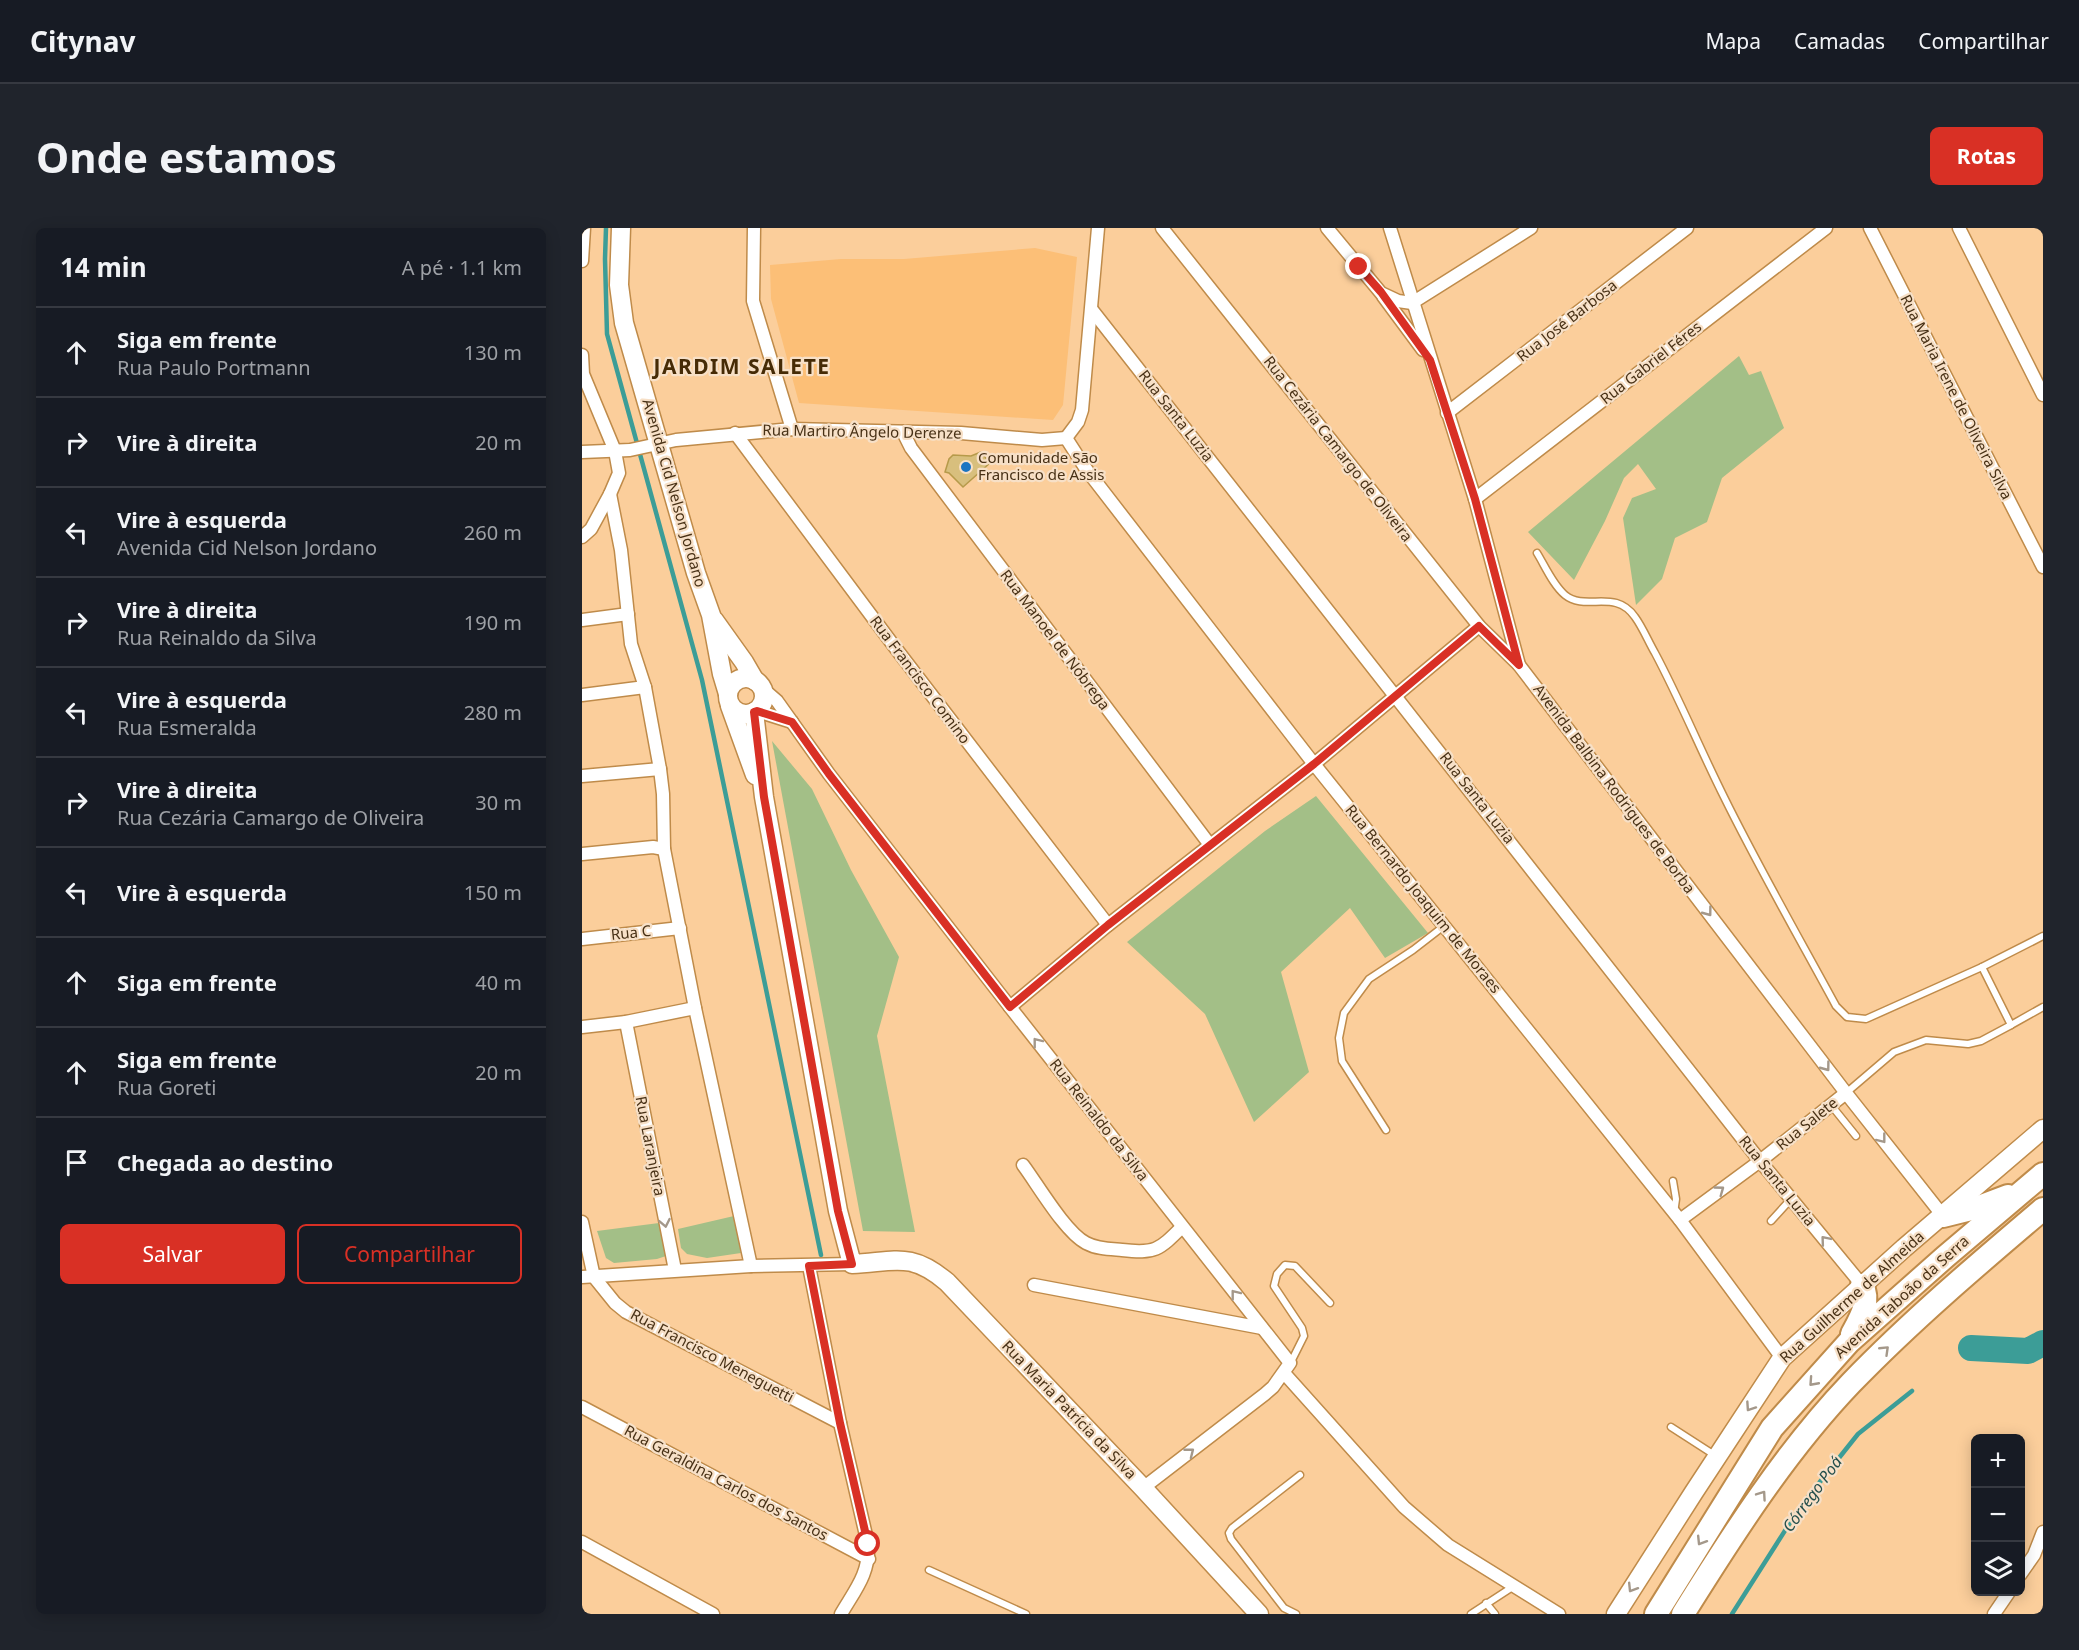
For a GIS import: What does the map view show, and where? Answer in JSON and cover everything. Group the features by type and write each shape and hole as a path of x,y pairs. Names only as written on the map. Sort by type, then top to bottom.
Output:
{"highway":[{"name":"Avenida Taboão da Serra","path":"1656,1614 1772,1428 1849,1342 2043,1174"},
{"path":"1943,1216 1979,1207 2023,1190"},
{"name":"Avenida Taboão da Serra","path":"1683,1614 1714,1564 1791,1455 1850,1384 1960,1280 2042,1213"},
{"path":"1849,1342 1866,1303 1866,1293 1862,1286"}],"street":[{"path":"582,261 584,228"},
{"name":"Avenida Cid Nelson Jordano","path":"621,228 619,285 624,323 652,445 711,615 729,700 764,797"},
{"path":"754,228 753,301 792,429"},
{"path":"1066,438 1078,422 1082,410 1098,228"},
{"name":"Rua Cezária Camargo de Oliveira","path":"1162,228 1479,626 1519,665"},
{"path":"1327,228 1381,292 1430,360"},
{"name":"Avenida Balbina Rodrigues de Borba","path":"1390,228 1475,499 1519,665 1846,1093 1943,1216"},
{"path":"1381,292 1398,301 1412,303 1531,228"},
{"name":"Rua José Barbosa","path":"1447,413 1687,228"},
{"name":"Rua Gabriel Féres","path":"1475,499 1826,228"},
{"name":"Rua Maria Irene de Oliveira Silva","path":"1870,228 2043,567"},
{"path":"1959,228 2043,395"},
{"name":"Rua Santa Luzia","path":"1092,310 1760,1161 1862,1286"},
{"path":"582,355 583,374 615,451 619,473 591,529 582,537"},
{"name":"Rua Martiro Ângelo Derenze","path":"582,452 630,450 735,433 792,429 961,433 1042,440 1066,438"},
{"name":"Rua Manoel de Nóbrega","path":"903,432 911,448 997,564 1210,845"},
{"name":"Rua Francisco Comino","path":"735,433 1108,925"},
{"name":"Rua Bernardo Joaquim de Moraes","path":"1066,438 1086,469 1314,764 1677,1216 1782,1358"},
{"path":"610,494 620,540 631,644 645,687 660,769 664,849 695,1008 751,1266"},
{"path":"582,620 627,614"},
{"name":"Avenida Cid Nelson Jordano","path":"711,615 758,684"},
{"path":"1010,1007 1108,925 1314,764 1479,626"},
{"path":"755,712 763,700 758,684 743,678 738,680 733,684 729,700 741,714 755,712 792,722"},
{"name":"Rua Reinaldo da Silva","path":"758,684 777,701 829,774 1262,1328 1287,1368 1404,1507 1448,1545 1559,1614"},
{"path":"582,695 645,687"},
{"name":"Avenida Cid Nelson Jordano","path":"755,712 764,797 838,1211 852,1264"},
{"path":"582,776 660,769"},
{"path":"582,854 652,847 664,849"},
{"name":"Rua C","path":"582,939 680,928"},
{"path":"582,1027 626,1022 695,1008"},
{"name":"Rua Laranjeira","path":"626,1022 675,1270"},
{"name":"Rua Salete","path":"1677,1216 1760,1161 1846,1093"},
{"name":"Rua Guilherme de Almeida","path":"1616,1614 1782,1358 2043,1129"},
{"path":"1023,1165 1070,1229 1087,1243 1101,1248 1152,1251 1163,1245 1182,1227"},
{"path":"582,1222 588,1277 751,1266 852,1264"},
{"name":"Rua Maria Patrícia da Silva","path":"852,1264 904,1259 934,1270 1143,1488 1259,1614"},
{"path":"809,1266 840,1423 868,1544 869,1559 864,1575 841,1614"},
{"name":"Rua Francisco Meneguetti","path":"588,1277 626,1312 840,1423"},
{"path":"1034,1285 1262,1328"},
{"path":"1143,1488 1265,1394 1287,1368"},
{"name":"Rua Geraldina Carlos dos Santos","path":"582,1407 869,1559"},
{"path":"2025,1568 2034,1555 2043,1532"},
{"path":"582,1542 713,1614"},
{"path":"1995,1614 2006,1596"}],"lane":[{"path":"1537,553 1565,595 1590,602 1617,603 1628,607 1637,620 1677,694 1729,807 1836,1006 1847,1017 1866,1019 1982,967 2043,936"},
{"path":"1386,1130 1342,1061 1339,1038 1344,1013 1369,978 1413,950 1445,925"},
{"path":"1982,967 2012,1025"},
{"path":"1846,1093 1894,1052 1926,1040 1968,1044 1975,1042 2012,1025 2043,1007"},
{"path":"1831,1105 1856,1136"},
{"path":"1673,1180 1677,1216"},
{"path":"1771,1221 1791,1199"},
{"path":"1287,1368 1304,1336 1302,1328 1274,1286 1277,1274 1285,1265 1295,1266 1330,1303"},
{"path":"1671,1427 1716,1457"},
{"path":"1296,1614 1284,1608 1231,1539 1229,1533 1232,1528 1300,1474"},
{"path":"929,1570 1026,1614"},
{"path":"1471,1614 1514,1586"},
{"path":"1486,1603 1495,1614"}],"shaded area":[{"path":"1035,248 1077,257 1063,405 1053,420 799,403 771,299 770,265 841,259 904,259"}],"green space":[{"path":"1739,356 1749,375 1761,371 1784,428 1722,478 1707,522 1675,538 1662,579 1636,605 1623,518 1632,498 1656,489 1638,464 1624,478 1605,521 1574,580 1528,532"},
{"path":"772,741 812,789 851,870 899,957 877,1036 915,1232 863,1231"},
{"path":"1316,796 1428,933 1385,958 1350,908 1281,972 1309,1072 1254,1122 1205,1014 1127,942 1265,831"},
{"path":"734,1216 741,1253 707,1258 687,1254 681,1248 678,1229"},
{"path":"659,1223 666,1256 614,1263 606,1258 597,1231"}],"building":[{"name":"Comunidade São Francisco de Assis","path":"981,452 990,463 963,487 945,472 949,459 953,455 971,456"}],"waterway":[{"path":"606,228 607,334 702,680 821,1255"},
{"name":"Córrego Poá","path":"1971,1348 2028,1351 2043,1343"},
{"name":"Córrego Poá","path":"1732,1614 1800,1507 1858,1434 1912,1391"}],"place":[{"name":"Comunidade São Francisco de Assis","path":"966,467"}],"district":[{"name":"JARDIM SALETE","path":"742,367"}],"route":[{"path":"868,1544 840,1423 809,1266 852,1264 838,1211 764,797 754,712 769,714 792,722 829,774 1010,1007 1108,925 1314,764 1479,626 1519,665 1475,499 1430,360 1381,292 1359,267"}]}
